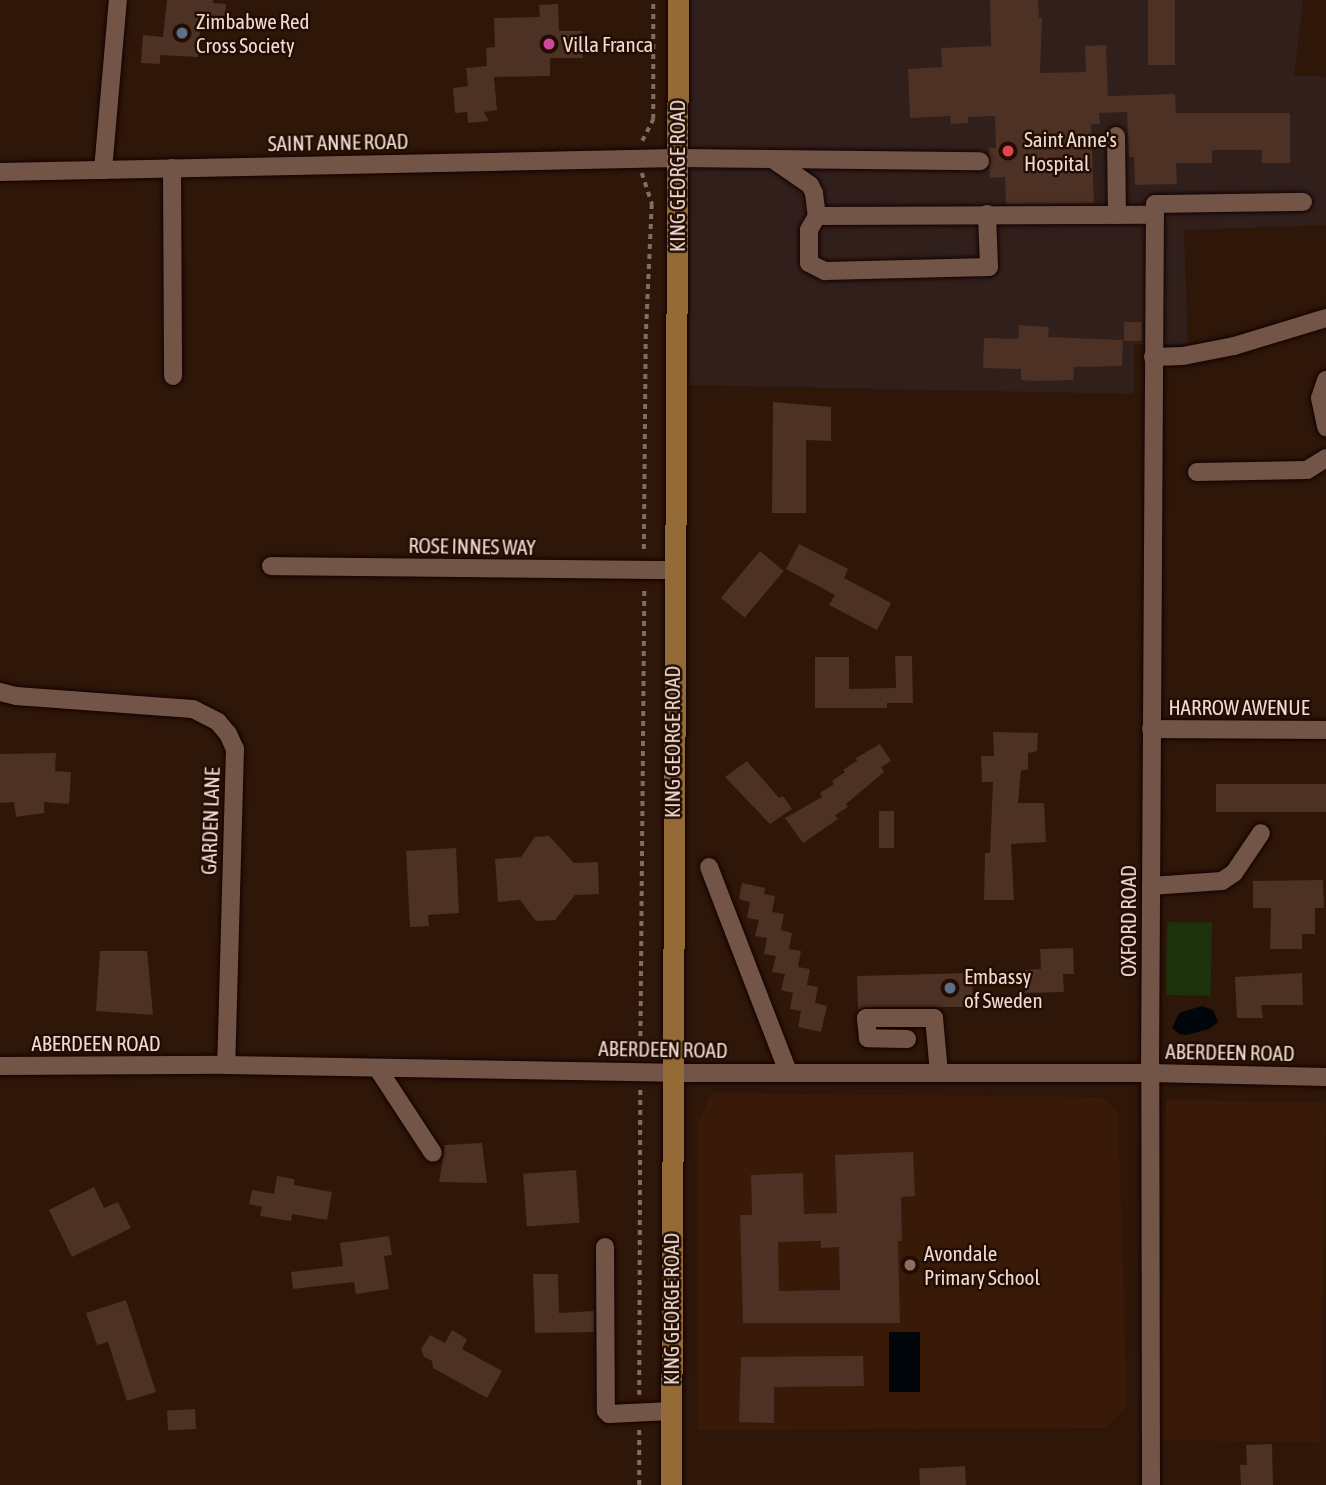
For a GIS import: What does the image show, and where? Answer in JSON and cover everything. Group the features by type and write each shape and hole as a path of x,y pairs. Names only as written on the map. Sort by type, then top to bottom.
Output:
{"main road":[{"name":"KING GEORGE ROAD","path":"671,1485 673,570 678,0"}],"street":[{"path":"103,170 118,0"},
{"path":"1116,136 1117,215"},
{"name":"SAINT ANNE ROAD","path":"0,172 642,158 980,161"},
{"path":"774,160 810,185 814,193 817,216 809,230 809,263 825,271 989,267 987,214"},
{"path":"172,168 173,376"},
{"path":"817,216 1155,215 1155,204 1304,202"},
{"name":"OXFORD ROAD","path":"1151,1485 1151,729 1155,215"},
{"path":"1153,357 1183,356 1234,345 1326,318"},
{"path":"1326,380 1320,398 1326,427"},
{"path":"1197,472 1307,470 1326,458"},
{"name":"ROSE INNES WAY","path":"271,566 673,570"},
{"name":"GARDEN LANE","path":"0,692 16,696 193,709 218,722 228,734 234,750 226,1065"},
{"name":"HARROW AWENUE","path":"1151,729 1326,730"},
{"path":"1151,886 1222,881 1234,873 1261,833"},
{"path":"709,867 788,1072"},
{"path":"907,1039 868,1038 866,1018 934,1018 939,1073"},
{"name":"ABERDEEN ROAD","path":"0,1066 226,1065 672,1073 1150,1073 1326,1077"},
{"path":"378,1069 433,1153"},
{"path":"605,1247 606,1411 610,1414 671,1411"}],"path":[{"path":"639,1485 646,334 652,204 642,177 642,141 653,119 653,0"}],"shaded area":[{"name":"Saint Anne's Hospital","path":"690,0 1303,0 1294,75 1326,77 1326,225 1184,230 1188,345 1134,344 1134,394 689,385"},
{"path":"1202,1006 1213,1010 1218,1022 1209,1029 1187,1035 1179,1034 1172,1028 1179,1013"},
{"name":"Avondale Primary School","path":"712,1093 1102,1097 1118,1111 1127,1406 1107,1428 698,1430 697,1124"},
{"path":"1166,1100 1326,1103 1320,1443 1160,1440"},
{"path":"889,1332 920,1332 920,1392 889,1392"}],"green space":[{"path":"1167,922 1212,923 1211,996 1166,995"}],"building":[{"name":"Zimbabwe Red Cross Society","path":"167,0 213,0 213,3 226,4 224,31 200,30 198,57 160,55 160,64 141,63 143,35 163,37"},
{"path":"990,0 1038,0 1039,18 1042,18 1040,73 1086,72 1085,46 1106,45 1108,96 1175,94 1176,113 1290,113 1290,163 1262,163 1262,150 1212,150 1212,163 1176,163 1177,184 1135,185 1134,157 1129,157 1127,112 1099,113 1100,124 1091,124 1094,203 1006,204 1005,177 990,178 989,148 996,148 995,116 968,117 968,123 951,124 950,116 910,118 908,69 942,67 941,48 991,46"},
{"path":"1148,0 1175,0 1175,65 1148,65"},
{"path":"558,4 559,31 582,31 583,58 550,58 550,76 494,77 497,110 484,112 489,121 468,123 467,112 455,113 453,88 468,86 466,68 487,66 486,48 495,47 494,18 540,17 539,5"},
{"path":"1124,322 1142,322 1142,341 1124,341"},
{"path":"1019,325 1049,327 1048,337 1123,340 1122,366 1074,367 1073,380 1036,381 1021,380 1021,369 983,368 984,338 1018,339"},
{"path":"773,402 831,407 831,441 806,440 806,513 772,513"},
{"path":"799,544 848,569 844,578 891,603 877,630 829,605 835,595 786,569"},
{"path":"760,551 784,571 745,618 721,598"},
{"path":"895,656 912,656 913,703 887,703 887,708 815,708 815,657 849,657 849,689 896,688"},
{"path":"993,732 1038,733 1037,751 1028,753 1028,769 1021,771 1018,803 1044,803 1046,842 1011,844 1014,900 984,900 985,853 990,853 993,782 982,782 981,756 994,756"},
{"path":"880,744 891,761 881,767 884,772 846,804 848,807 835,815 838,819 803,843 785,818 822,797 820,793 834,784 832,781 857,761 856,758"},
{"path":"56,753 55,771 71,772 69,804 44,802 44,813 16,817 14,802 0,803 0,754"},
{"path":"747,761 779,798 783,796 792,809 770,824 725,777"},
{"path":"1216,784 1326,784 1326,812 1216,812"},
{"path":"879,811 894,811 894,848 879,848"},
{"path":"549,836 574,863 598,862 599,894 575,895 555,920 536,921 520,900 498,902 495,859 521,857 535,837"},
{"path":"456,848 459,913 428,915 429,926 410,927 406,851"},
{"path":"1323,880 1324,908 1315,908 1315,934 1302,934 1302,949 1270,949 1271,908 1253,908 1253,881"},
{"path":"742,883 765,888 764,894 775,896 772,912 784,914 781,930 792,933 789,949 801,951 798,967 810,969 807,985 818,987 815,1003 827,1006 821,1032 798,1027 801,1011 790,1009 793,993 781,990 785,974 772,972 776,956 764,954 767,938 755,936 759,920 747,918 750,902 739,899"},
{"path":"1073,948 1074,974 1063,974 1064,992 1025,993 1025,970 1041,969 1040,949"},
{"path":"100,951 147,951 153,1015 96,1011"},
{"path":"972,973 973,1007 866,1007 858,1010 857,976"},
{"path":"1302,973 1303,1005 1261,1005 1263,1018 1237,1018 1235,977"},
{"path":"482,1143 487,1183 439,1182 445,1145"},
{"path":"913,1152 915,1196 901,1197 902,1241 898,1241 900,1323 743,1323 740,1215 752,1215 751,1175 803,1173 804,1214 837,1213 835,1155","holes":["821,1241 821,1248 839,1247 840,1290 779,1291 778,1242"]},
{"path":"576,1170 580,1223 527,1227 523,1174"},
{"path":"277,1176 294,1179 294,1185 332,1192 327,1220 292,1214 291,1221 260,1216 262,1207 249,1204 252,1190 274,1194"},
{"path":"94,1187 104,1208 118,1202 131,1228 72,1257 49,1210"},
{"path":"389,1236 392,1255 384,1256 389,1289 356,1294 354,1282 293,1289 291,1272 343,1266 340,1243"},
{"path":"533,1274 558,1274 559,1313 594,1311 594,1332 535,1333"},
{"path":"126,1300 156,1392 127,1401 108,1342 97,1345 86,1313"},
{"path":"452,1330 467,1339 462,1349 502,1371 487,1398 433,1368 432,1361 424,1357 421,1349 430,1335 445,1343"},
{"path":"863,1356 864,1386 774,1387 774,1423 739,1422 741,1357"},
{"path":"195,1409 196,1429 168,1430 167,1410"},
{"path":"1272,1444 1273,1485 1241,1485 1240,1465 1247,1465 1246,1445"},
{"path":"965,1466 966,1485 920,1485 919,1468"}],"place":[{"name":"Zimbabwe Red Cross Society","path":"182,33"},
{"name":"Villa Franca","path":"549,44"},
{"name":"Saint Anne's Hospital","path":"1008,151"},
{"name":"Embassy of Sweden","path":"950,988"},
{"name":"Avondale Primary School","path":"910,1265"}]}
